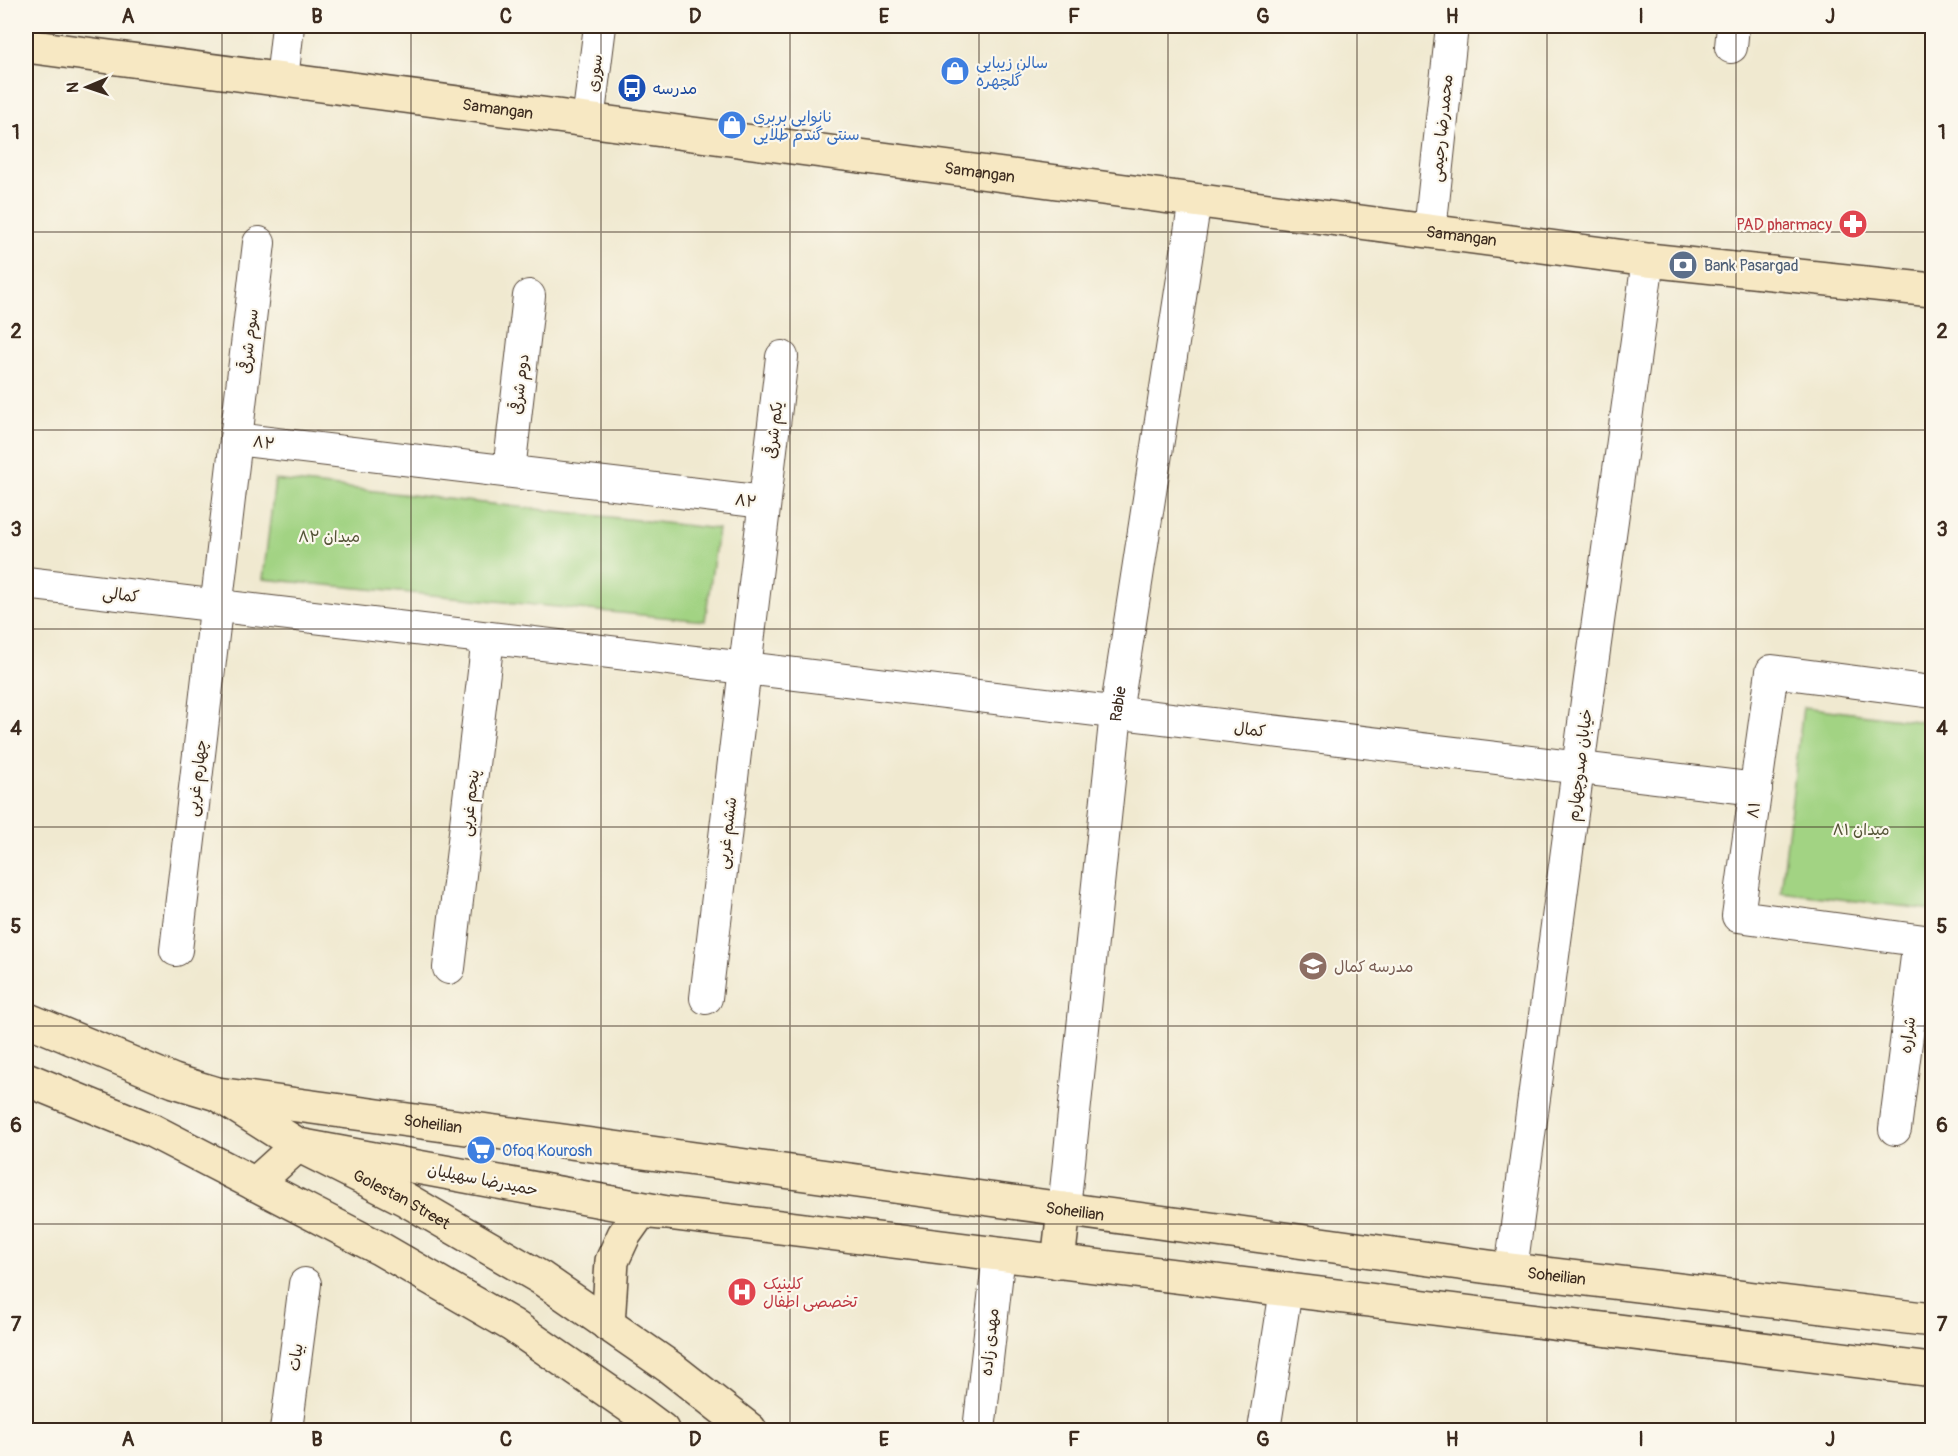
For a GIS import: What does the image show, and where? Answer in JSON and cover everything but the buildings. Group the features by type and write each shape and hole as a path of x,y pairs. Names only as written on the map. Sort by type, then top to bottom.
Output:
{"main road":[{"name":"Samangan","path":"26,46 1648,260 1932,290"},
{"name":"Golestan Street","path":"26,1019 174,1081 217,1094 298,1145 415,1205 541,1278 671,1368 750,1431"},
{"path":"26,1079 151,1131 379,1248 512,1325 662,1431"},
{"name":"Soheilian","path":"217,1094 1511,1270 1932,1320"},
{"path":"255,1184 298,1145"},
{"name":"حمیدرضا سهیلیان","path":"298,1145 667,1214"},
{"path":"999,1254 1004,1202"},
{"path":"1058,1262 1064,1209"},
{"path":"608,1324 612,1261 624,1235 641,1211 1932,1370"},
{"path":"1286,1290 1295,1240"},
{"path":"1505,1317 1511,1270"}],"street":[{"path":"282,80 288,26"},
{"name":"سوری","path":"588,121 600,26"},
{"name":"محمدرضا رحیمی","path":"1430,231 1452,26"},
{"name":"Rabie","path":"1064,1209 1116,713 1195,200"},
{"name":"سوم شرقی","path":"236,439 260,243"},
{"name":"خیابان صدوچهارم","path":"1511,1270 1648,260"},
{"name":"دوم شرقی","path":"509,471 529,296"},
{"name":"یکم شرقی","path":"764,502 782,357"},
{"name":"۸۲","path":"216,606 236,439 509,471 764,502 745,669"},
{"name":"کمالی","path":"26,583 216,606"},
{"path":"216,606 745,669"},
{"name":"چهارم غربی","path":"176,950 216,606"},
{"name":"پنجم غربی","path":"449,968 488,638"},
{"name":"کمال","path":"745,669 1756,789"},
{"name":"ششم غربی","path":"706,998 745,669"},
{"name":"۸۱","path":"1926,941 1738,916 1772,670 1932,692"},
{"name":"شراره","path":"1895,1129 1926,941"},
{"name":"مهدی زاده","path":"979,1431 999,1254"},
{"name":"بیات","path":"286,1431 305,1284"},
{"path":"1264,1431 1286,1290"}],"green space":[{"name":"میدان ۸۲","path":"275,480 718,529 705,621 263,579"},
{"name":"میدان ۸۱","path":"1803,707 1932,723 1932,910 1781,892"}],"place":[{"name":"سالن زیبایی گلچهره","path":"955,71"},
{"name":"مدرسه","path":"632,88"},
{"name":"نانوایی بربری سنتی گندم طلایی","path":"732,125"},
{"name":"PAD pharmacy","path":"1853,224"},
{"name":"Bank Pasargad","path":"1683,265"},
{"name":"مدرسه کمال","path":"1313,966"},
{"name":"Ofoq Kourosh","path":"481,1150"},
{"name":"کلینیک تخصصی اطفال","path":"742,1292"}]}
